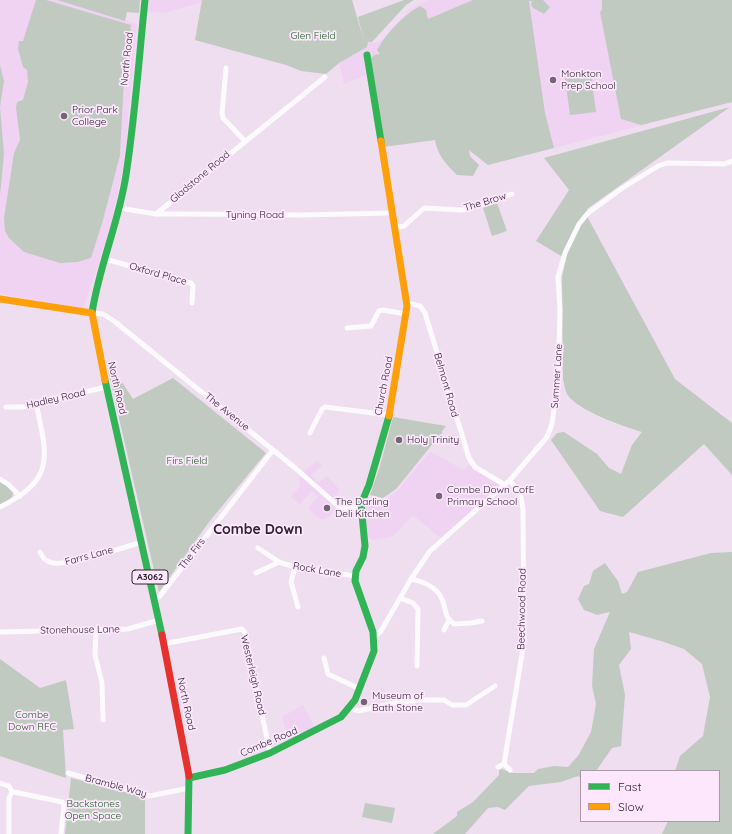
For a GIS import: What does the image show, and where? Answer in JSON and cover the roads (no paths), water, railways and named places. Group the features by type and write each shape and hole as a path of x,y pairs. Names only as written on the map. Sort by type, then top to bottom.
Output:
{"street":[{"name":"North Road","path":"144,0 128,162 119,208 95,292 92,313 106,387 155,599 185,749 188,778"},
{"name":"Church Road","path":"355,576 366,546 361,504 369,485 389,416 407,304 391,213 367,55"},
{"path":"226,68 222,113 223,118 244,140"},
{"name":"Gladstone Road","path":"156,214 244,140 325,77"},
{"name":"Summer Lane","path":"374,637 381,632 410,580 430,551 505,485 539,448 547,437 552,424 558,381 560,310 558,277 565,253 579,224 588,213 621,189 658,166 666,163 724,164 732,161"},
{"name":"The Brow","path":"394,228 405,225 424,208 461,210 512,194"},
{"name":"Tyning Road","path":"119,208 156,214 301,215 391,213"},
{"name":"Oxford Place","path":"105,259 191,283 193,286 192,304"},
{"path":"0,298 92,313"},
{"name":"Belmont Road","path":"407,304 423,308 471,463 505,485"},
{"path":"347,328 368,327 373,323 379,311 383,310 406,314"},
{"name":"The Avenue","path":"92,313 104,314 114,321 273,450 337,505 345,509 361,504"},
{"name":"Hadley Road","path":"6,407 23,407 106,387"},
{"path":"0,507 20,496 33,485 44,464 45,443 36,404"},
{"path":"310,433 322,409 325,407 389,416"},
{"name":"The Firs","path":"155,599 160,596 273,450"},
{"path":"0,479 8,484 20,496"},
{"name":"Beechwood Road","path":"504,764 524,642 523,510 518,490 510,480"},
{"name":"Farrs Lane","path":"40,552 43,559 49,562 63,564 142,542"},
{"name":"Rock Lane","path":"258,548 279,562 295,567 355,576"},
{"name":"Rock Lane","path":"256,573 279,562"},
{"path":"295,567 290,582 298,607"},
{"path":"355,576 374,637 372,658 360,688 349,708 358,711 422,700 444,700 458,705 466,705 495,686"},
{"path":"410,580 424,582 434,588 443,601 449,620 444,630"},
{"path":"400,598 413,603 418,609 417,666"},
{"name":"Stonehouse Lane","path":"0,632 128,629 159,620"},
{"path":"449,620 459,624 482,621"},
{"name":"Westerleigh Road","path":"163,644 242,629 245,633 270,753"},
{"path":"96,630 95,655 102,683 103,720"},
{"path":"324,658 328,674 360,688"},
{"name":"Combe Road","path":"188,778 225,770 270,753 331,724 349,708"},
{"path":"498,767 504,764 510,770"},
{"name":"Bramble Way","path":"68,773 150,796 189,788"},
{"name":"A3062","path":"188,778 188,834"},
{"path":"0,783 10,786 12,792 9,798 9,834"},
{"path":"12,792 62,802 64,805 61,834"}],"place":[{"name":"Monkton Prep School","path":"553,80"},
{"name":"Prior Park College","path":"64,116"},
{"name":"Holy Trinity","path":"399,440"},
{"name":"Combe Down CofE Primary School","path":"439,496"},
{"name":"The Darling Deli Kitchen","path":"327,508"},
{"name":"Museum of Bath Stone","path":"364,702"}],"district":[{"name":"Combe Down","path":"258,530"}],"park label":[{"name":"Glen Field","path":"313,36"},
{"name":"Firs Field","path":"187,461"},
{"name":"Combe Down RFC","path":"32,720"},
{"name":"Backstones Open Space","path":"93,810"}]}
